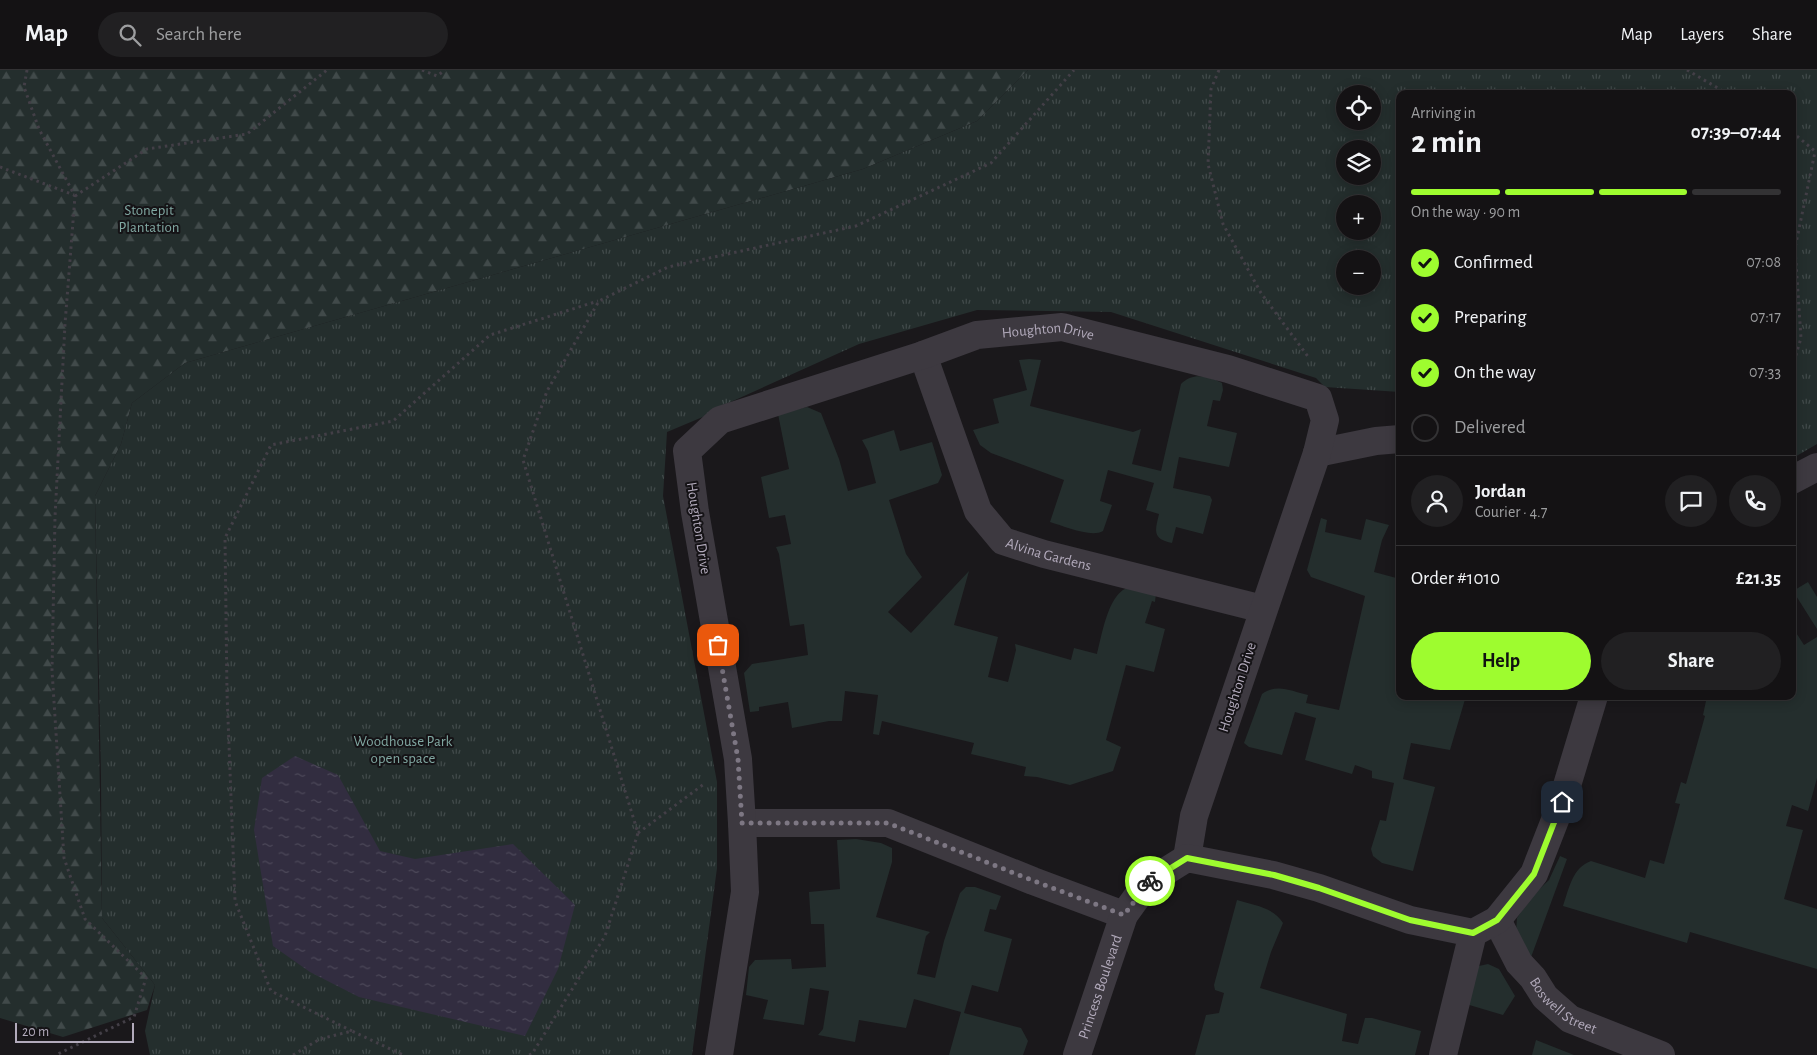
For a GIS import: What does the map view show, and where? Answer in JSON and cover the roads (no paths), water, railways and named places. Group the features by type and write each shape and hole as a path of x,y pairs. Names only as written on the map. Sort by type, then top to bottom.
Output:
{"street":[{"name":"Houghton Drive","path":"719,1055 745,892 742,823 738,759 695,512 687,451 720,420 924,355 977,335 1062,327 1228,370 1318,398 1324,420 1317,453 1194,816 1187,858"},
{"name":"Alvina Gardens","path":"924,355 978,511 1004,541 1044,554 1263,609"},
{"path":"1317,453 1376,441 1396,439"},
{"path":"1796,478 1817,467"},
{"path":"1187,858 1274,875 1319,888 1410,920 1473,933 1497,920 1534,874 1562,802 1593,700"},
{"path":"742,823 888,823 1124,915"},
{"name":"Princess Boulevard","path":"1077,1055 1124,915 1147,882 1187,858"},
{"name":"Boswell Street","path":"1497,920 1520,963 1546,997 1570,1020 1661,1055"},
{"path":"1443,1055 1473,933"}],"water":[{"path":"295,756 338,775 380,851 415,859 513,844 575,905 558,969 525,1036 359,997 310,972 273,946 254,830 262,778"}],"park label":[{"name":"Stonepit Plantation","path":"149,218"},
{"name":"Woodhouse Park open space","path":"403,750"}]}
